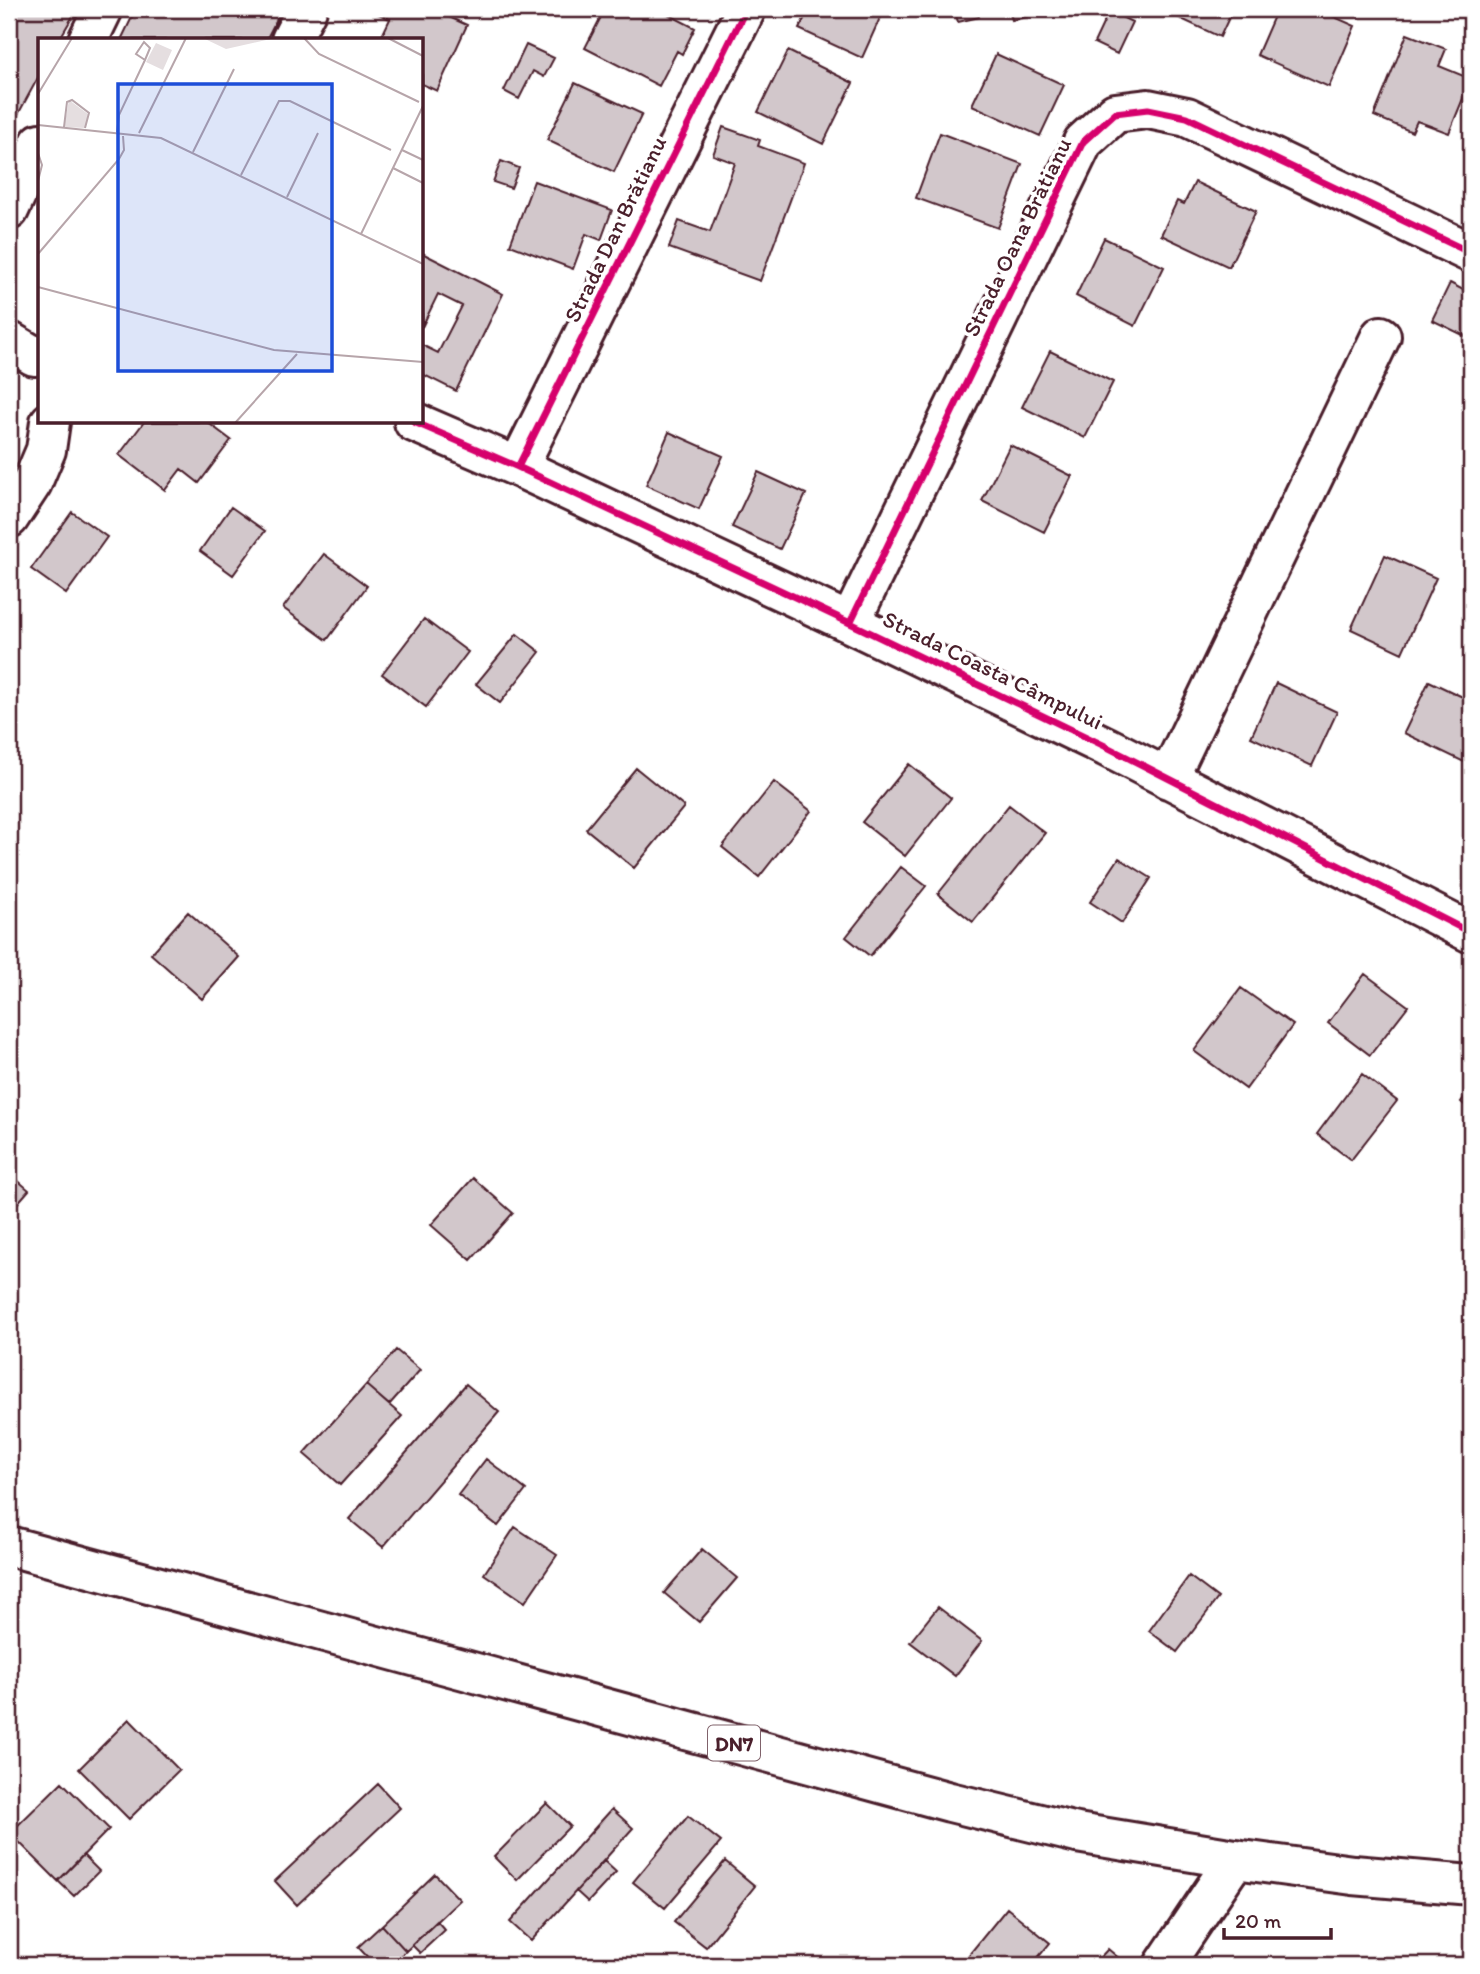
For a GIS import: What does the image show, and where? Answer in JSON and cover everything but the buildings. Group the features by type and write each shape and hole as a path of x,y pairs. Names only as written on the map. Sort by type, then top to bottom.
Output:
{"street":[{"path":"89,38 103,9"},
{"path":"292,38 307,9"},
{"name":"Strada Dan Brătianu","path":"518,467 746,9"},
{"name":"Strada Oana Brătianu","path":"850,623 1083,142 1115,113 1148,109 1187,117 1471,253"},
{"path":"9,210 38,147"},
{"path":"1168,779 1381,336"},
{"path":"9,518 32,483 46,450 50,424"},
{"name":"Strada Coasta Câmpului","path":"419,424 518,467 1107,747 1471,933"},
{"name":"DN7","path":"9,1546 950,1802 1077,1833 1235,1860 1353,1875 1471,1885"},
{"path":"1164,1965 1235,1860"}],"cycle path":[{"path":"518,467 746,9"},
{"path":"850,623 1083,142 1115,113 1148,109 1187,117 1471,253"},
{"path":"419,424 518,467 1107,747 1471,933"}]}
